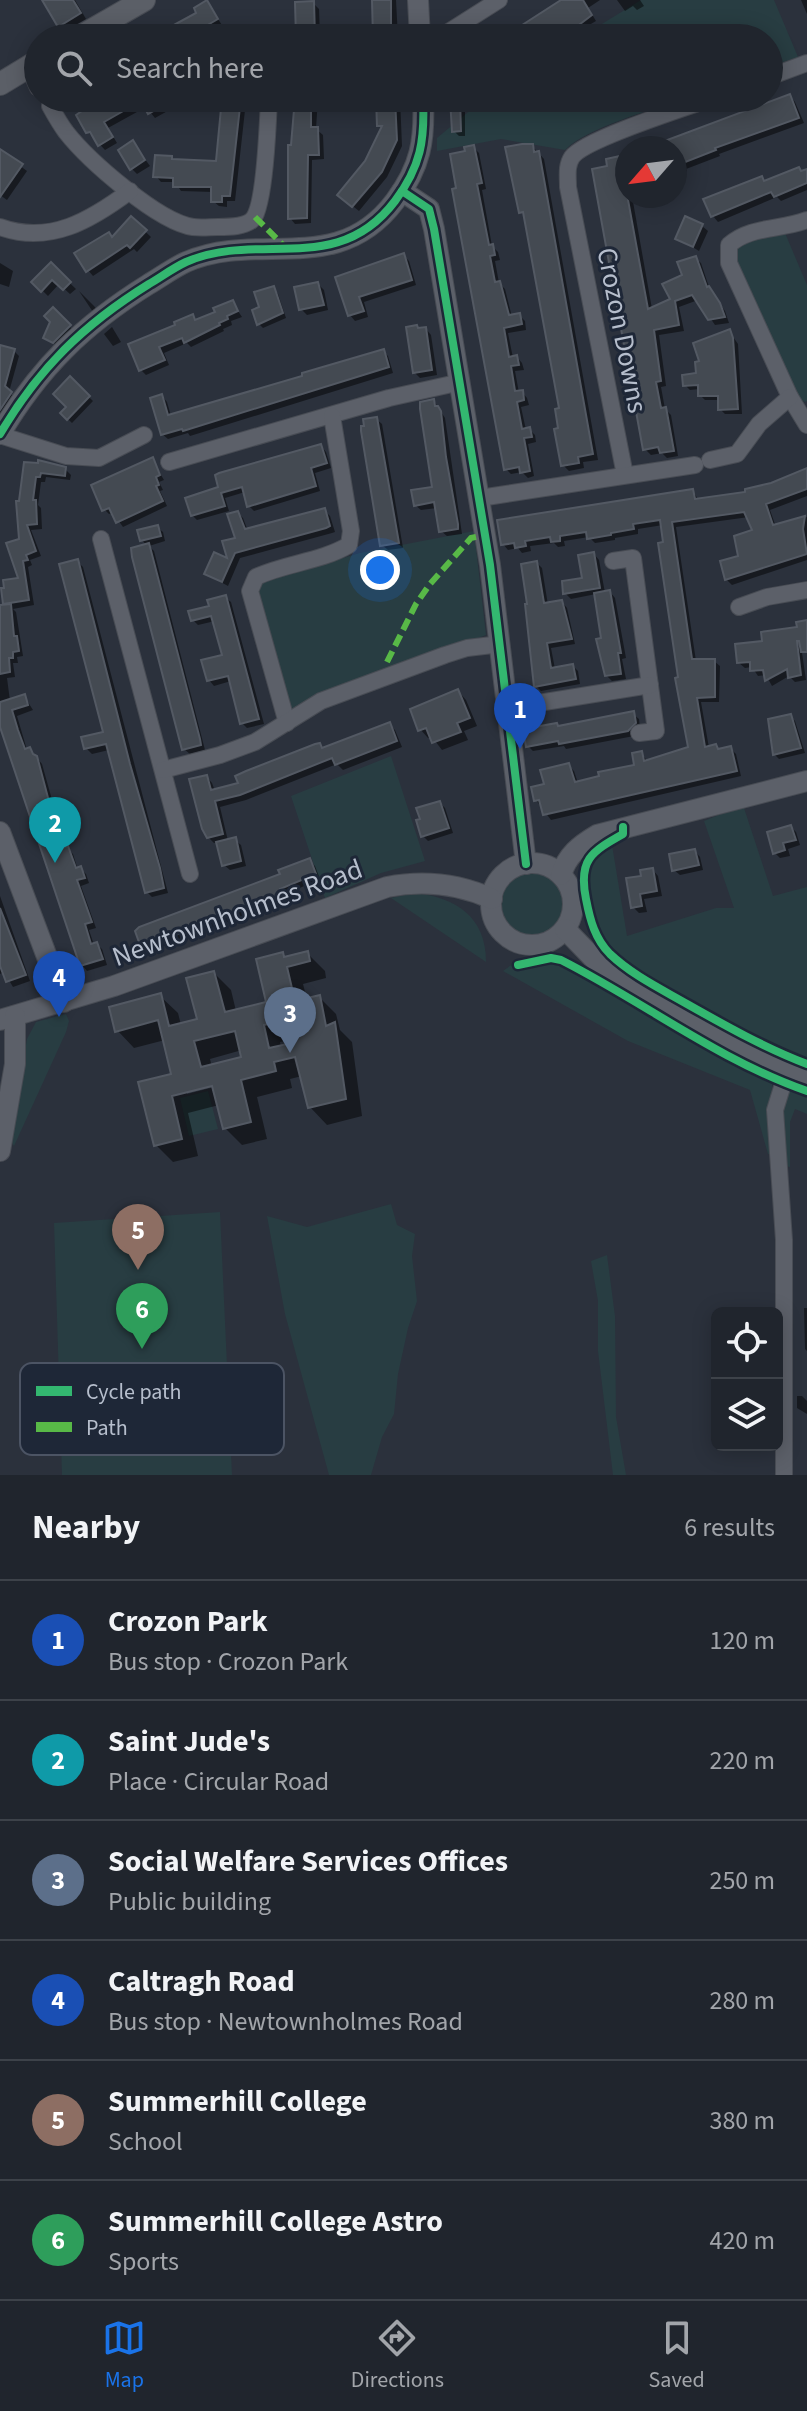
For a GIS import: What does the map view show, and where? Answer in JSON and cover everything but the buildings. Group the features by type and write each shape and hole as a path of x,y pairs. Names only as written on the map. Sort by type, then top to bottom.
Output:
{"main road":[{"path":"102,24 144,0"},
{"path":"0,84 24,70"}],"street":[{"path":"418,0 419,24"},
{"path":"461,24 499,0"},
{"path":"783,72 805,64"},
{"path":"53,112 86,154 130,191 168,218 191,227 225,227 248,223 255,217 260,200 268,112"},
{"path":"144,435 99,458 66,456 0,435 22,397 51,361 94,320 172,270 218,252 334,244 369,228 402,191 422,152 423,112"},
{"name":"Crozon Downs","path":"625,475 568,187 567,166 575,153 594,143 676,112"},
{"path":"0,227 9,231 49,232 75,227 106,210 130,191"},
{"path":"402,191 429,209 461,382 501,644 526,864"},
{"path":"805,417 790,397 729,263 729,245 739,236 807,220"},
{"path":"169,462 389,398 461,382"},
{"path":"480,498 737,454 759,424 790,397"},
{"path":"287,723 250,591 256,577 268,571 336,552 349,545 351,531 332,416"},
{"path":"101,539 190,874"},
{"path":"613,561 633,558 656,731 639,733"},
{"path":"739,607 767,597 807,590"},
{"path":"163,770 255,742 321,701 467,648 501,644"},
{"path":"507,708 650,685"},
{"path":"561,875 566,859 597,835 807,781"},
{"path":"0,832 64,1002"},
{"path":"526,864 545,865 561,875 572,895 571,919 555,938 543,944 517,942 505,935 492,912 495,886 503,875 526,864"},
{"name":"Newtownholmes Road","path":"7,1018 114,986 387,887 413,882 436,883 492,899"},
{"path":"565,929 597,962 639,992 719,1037 798,1072 775,1110 784,1240 784,1475"},
{"path":"0,1151 15,1064 7,1018"}],"green space":[{"path":"641,0 774,0 798,57 783,62 783,24 602,24"},
{"path":"468,112 642,112 588,134 565,150 501,139 437,151 437,138"},
{"path":"785,233 807,285 805,402 796,398 737,268 736,249 742,241"},
{"path":"474,531 486,635 292,710 287,705 257,589 261,582 360,553"},
{"path":"391,756 425,861 381,873 325,898 291,796"},
{"path":"743,805 773,896 807,887 807,1059 730,1023 636,970 606,941 593,910 589,873 599,855 612,845 627,936 716,908 734,908 704,821"},
{"path":"532,870 557,880 567,905 557,930 532,940 507,930 497,905 507,880"},
{"path":"414,893 443,899 466,912 481,933 486,962 391,898"},
{"path":"551,958 582,971 712,1048 772,1077 774,1154 768,1154 750,1090 628,1041 503,971 514,963 518,965"},
{"path":"66,1014 69,1021 66,1032 14,1146 10,1139 27,1039 36,1022"},
{"path":"796,1087 807,1091 807,1114 795,1109 790,1122 790,1167 785,1166 780,1113 789,1089"},
{"path":"208,1091 218,1129 189,1136 180,1098"},
{"path":"391,1204 397,1225 415,1234 412,1256 417,1301 398,1374 394,1414 382,1437 371,1475 329,1475 285,1314 267,1216 307,1227"},
{"path":"220,1212 227,1363 58,1363 54,1223"},
{"path":"607,1255 615,1316 616,1417 626,1475 613,1475 598,1351 598,1301 591,1261"},
{"path":"61,1455 231,1455 232,1475 62,1475"}],"marked path":[{"path":"255,217 286,248"},
{"path":"387,662 416,604 430,584 471,538 485,535"}],"cycle path":[{"path":"0,434 30,388 64,350 103,315 176,267 214,253 323,246 348,239 372,224 395,201 411,176 420,152 423,112"},
{"path":"402,191 429,209 434,229 490,565 526,864"},
{"path":"623,827 623,834 595,852 584,875 591,922 605,948 628,969 657,987 746,1036 807,1064"},
{"path":"518,965 551,958 561,960 712,1047 807,1091"}],"place":[{"name":"Crozon Park","path":"520,749"},
{"name":"Saint Jude's","path":"55,863"},
{"name":"Caltragh Road","path":"59,1017"},
{"name":"Social Welfare Services Offices","path":"290,1053"},
{"name":"Summerhill College","path":"138,1270"},
{"name":"Summerhill College Astro","path":"142,1349"}]}
